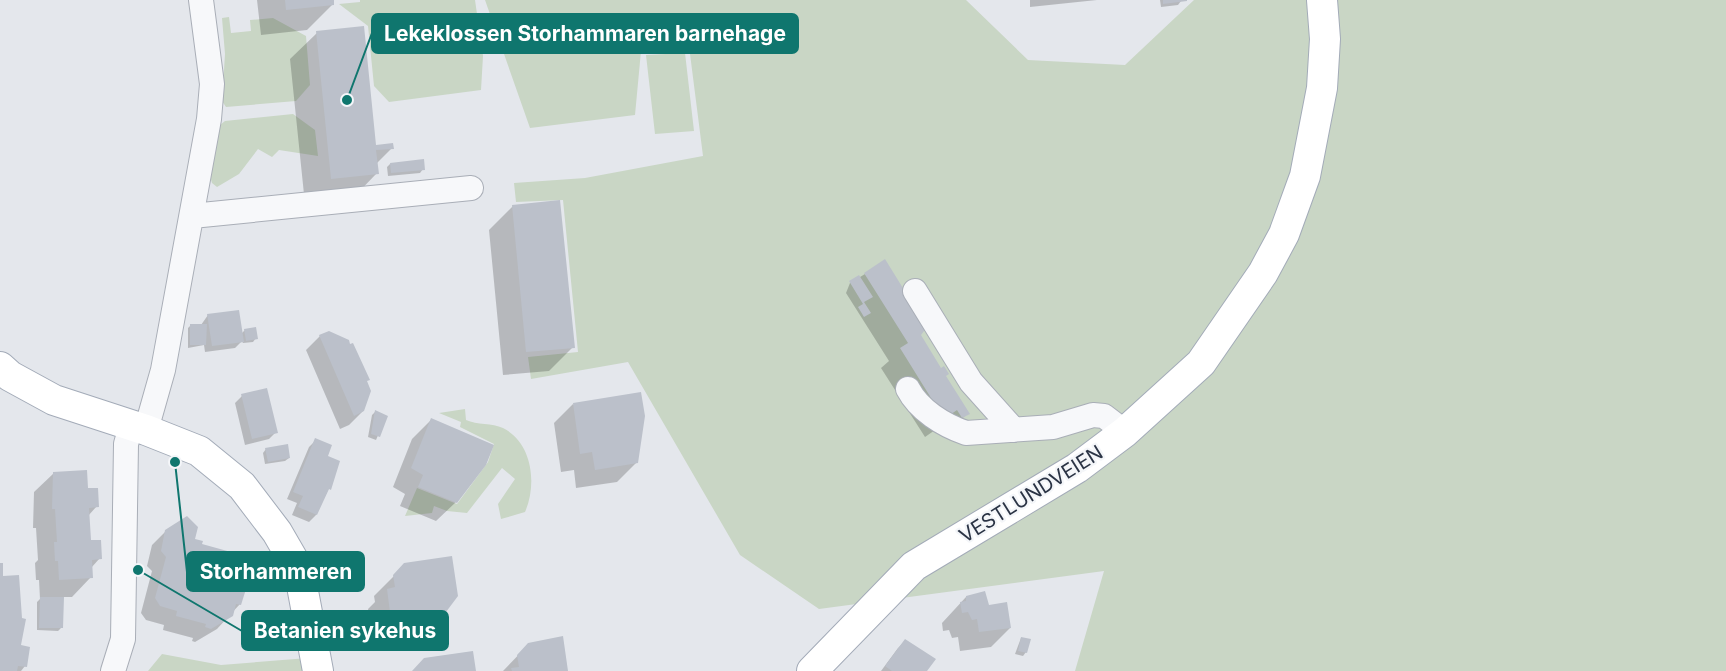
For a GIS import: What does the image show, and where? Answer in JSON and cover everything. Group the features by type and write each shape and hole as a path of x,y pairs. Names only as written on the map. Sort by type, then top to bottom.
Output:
{"main road":[{"name":"VESTLUNDVEIEN","path":"812,671 914,566 1077,468 1125,432 1201,363 1263,273 1284,234 1305,176 1315,130 1325,39 1322,0"},
{"path":"0,367 10,376 54,400 199,451 242,486 277,532 299,570 318,671"}],"street":[{"path":"113,671 123,639 126,444 138,428 163,370 209,119 212,84 201,0"},
{"path":"192,216 471,188"},
{"path":"915,291 970,382 1014,430"},
{"path":"908,389 913,398 930,414 953,429 976,434 1053,427 1093,415 1104,416 1125,432"}],"green space":[{"path":"360,0 475,0 483,56 481,90 389,102 374,86 368,26 339,4 360,2"},
{"path":"485,0 966,0 1028,60 1125,65 1194,0 1726,0 1726,671 1075,671 1104,571 819,609 740,555 628,362 531,379 528,357 578,352 563,200 516,202 514,183 585,178 703,156 689,46 641,51 635,115 530,128"},
{"path":"229,17 231,33 251,31 250,20 273,18 306,36 310,85 296,101 226,107 222,101 225,54 222,18"},
{"path":"685,53 694,131 655,134 646,55"},
{"path":"293,114 315,130 318,156 279,150 272,157 258,149 239,174 217,187 212,183 210,176 220,125 225,121"},
{"path":"465,409 466,420 503,428 521,444 530,466 531,478 531,490 525,512 501,519 498,504 515,479 502,468 467,513 447,511 434,506 432,513 405,516 417,488 457,504 488,462 494,444 460,427 461,422 439,413"},
{"path":"162,654 221,665 308,658 312,671 148,671"}],"building":[{"path":"285,0 334,0 334,5 286,10"},
{"path":"1163,0 1187,0 1187,1 1163,4"},
{"path":"364,26 376,145 393,143 394,149 376,150 379,174 331,179 316,31"},
{"path":"424,159 425,170 391,173 390,163"},
{"path":"560,200 575,348 526,352 512,205"},
{"path":"885,259 927,327 921,335 941,368 944,366 949,374 946,376 970,414 962,418 957,410 944,419 900,348 908,343 864,273"},
{"path":"859,275 873,297 864,302 871,313 864,317 858,307 863,304 849,281"},
{"path":"239,310 244,342 212,346 207,314"},
{"path":"190,324 207,324 206,345 190,345"},
{"path":"256,327 258,339 246,341 244,329"},
{"path":"329,331 349,340 350,344 353,343 370,380 367,381 371,391 364,411 354,416 319,335"},
{"path":"267,388 278,433 252,439 241,394"},
{"path":"641,392 645,416 638,463 595,470 592,452 580,454 573,403"},
{"path":"375,410 388,416 380,437 371,434"},
{"path":"431,418 494,445 486,465 457,503 418,487 423,475 411,468"},
{"path":"315,438 332,445 328,456 340,461 331,490 329,489 317,515 298,507 303,496 293,492"},
{"path":"288,444 290,458 268,462 265,448"},
{"path":"87,470 88,488 98,488 99,507 89,508 91,540 101,540 102,559 92,560 93,578 59,580 58,561 55,561 54,542 57,542 55,509 52,509 53,472"},
{"path":"187,516 198,527 195,539 203,541 202,544 249,557 248,560 253,562 250,574 244,577 242,583 246,589 241,605 236,604 233,616 211,629 205,627 206,624 176,616 177,611 160,606 155,598 166,557 161,551 165,530"},
{"path":"452,556 458,596 446,612 391,620 387,589 395,587 393,575 404,563"},
{"path":"0,563 3,563 3,576 19,575 22,618 26,619 21,645 30,647 27,667 18,666 17,671 0,671"},
{"path":"985,591 989,605 1007,602 1011,628 979,632 977,619 972,620 968,612 962,613 960,602 966,601 966,596"},
{"path":"40,597 64,597 63,628 39,628"},
{"path":"563,636 568,671 512,671 511,668 519,667 517,655 528,643"},
{"path":"1021,637 1031,639 1027,653 1018,651"},
{"path":"905,639 936,659 927,671 892,671 885,666"},
{"path":"473,651 476,671 412,671 424,658"}],"place":[{"name":"Lekeklossen Storhammaren barnehage","path":"347,100"},
{"name":"Storhammeren","path":"175,462"},
{"name":"Betanien sykehus","path":"138,570"}]}
